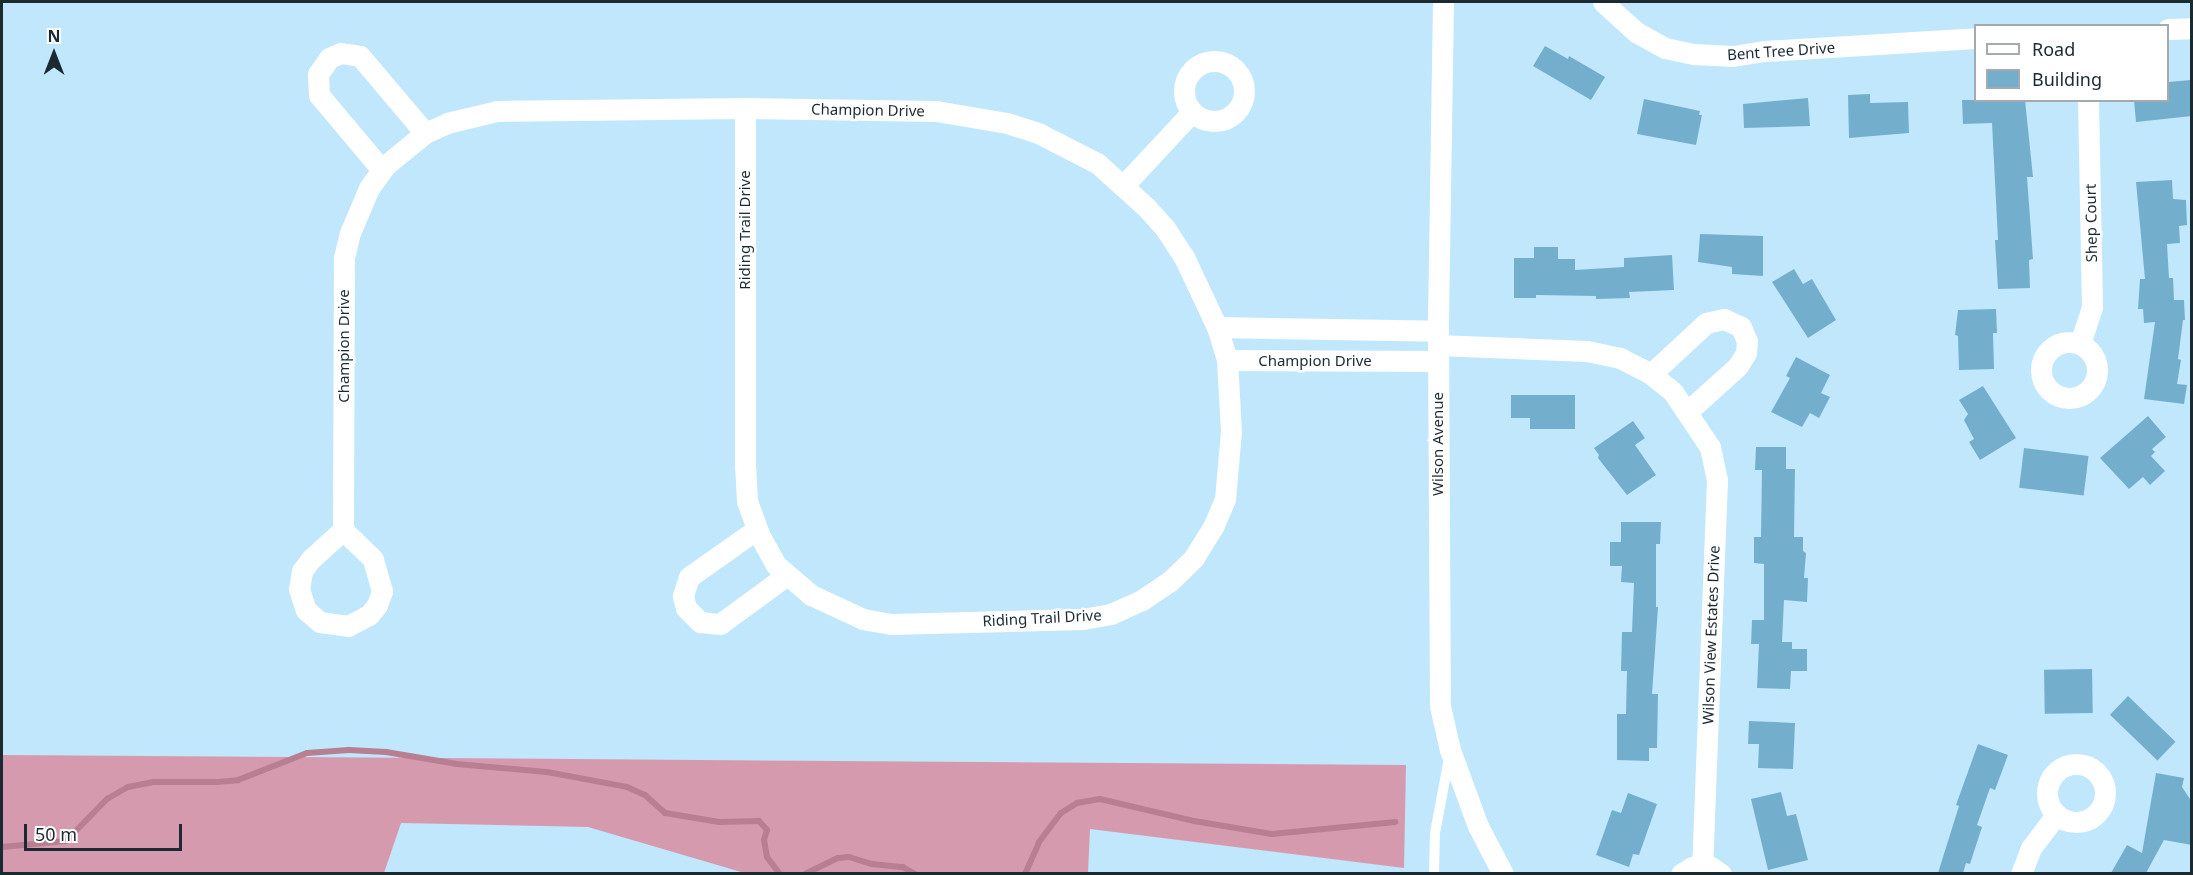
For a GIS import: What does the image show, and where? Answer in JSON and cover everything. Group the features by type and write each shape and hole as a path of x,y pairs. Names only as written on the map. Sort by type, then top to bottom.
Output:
{"street":[{"name":"Wilson Avenue","path":"1443,2 1438,346 1440,706 1450,750 1478,826 1503,873"},
{"name":"Bent Tree Drive","path":"1603,2 1636,32 1665,48 1694,54 1733,56 1765,51 1974,38"},
{"path":"2169,29 2192,28"},
{"path":"382,170 319,95 318,74 329,58 341,53 360,56 425,133"},
{"name":"Shep Court","path":"2080,344 2092,307 2088,102"},
{"name":"Champion Drive","path":"343,530 344,258 350,233 369,188 382,170 425,133 447,123 497,111 745,108 936,111 985,118 1018,127 1071,148 1097,163 1146,207 1178,247 1217,327 1227,360 1438,346"},
{"name":"Riding Trail Drive","path":"745,108 745,468 747,501 757,529 776,565 811,596 863,619 891,624 1083,619 1111,614 1142,600 1170,581 1194,558 1213,527 1225,499 1232,431 1227,360"},
{"path":"1123,186 1192,112"},
{"path":"1651,374 1706,323 1724,319 1741,327 1747,341 1746,353 1738,366 1688,411"},
{"name":"Champion Drive","path":"1217,327 1438,346"},
{"name":"Wilson View Estates Drive","path":"1438,346 1587,351 1620,358 1651,374 1673,392 1688,411 1710,447 1717,480 1711,869 1692,867 1681,873"},
{"path":"757,529 690,577 683,596 686,608 700,622 720,624 787,575"},
{"path":"343,530 373,559 382,591 377,605 360,621 348,626 320,622 306,610 299,589 302,571 311,559 343,530"},
{"path":"2021,873 2031,848 2056,815"}],"lane":[{"path":"1434,873 1435,833 1450,750"}],"shaded area":[{"path":"2,755 1406,765 1404,868 1090,829 1088,873 748,874 588,827 401,823 384,873 2,873"}],"building":[{"path":"1545,46 1568,59 1569,56 1605,77 1591,100 1533,66"},
{"path":"2191,80 2192,116 2136,122 2134,102 2169,102 2169,82"},
{"path":"1870,94 1870,103 1908,102 1909,133 1849,138 1848,95"},
{"path":"1808,98 1810,126 1744,128 1743,104"},
{"path":"1644,99 1700,111 1699,115 1702,115 1696,145 1637,134"},
{"path":"1962,100 2025,102 2033,177 2027,177 2033,259 2029,260 2030,288 1998,289 1992,123 1963,124"},
{"path":"2172,180 2173,199 2186,200 2187,225 2179,226 2180,243 2167,244 2169,278 2173,278 2174,300 2184,300 2185,320 2183,320 2178,359 2181,360 2177,384 2187,385 2184,404 2144,399 2155,322 2144,323 2143,309 2138,309 2140,279 2145,279 2136,182"},
{"path":"1700,234 1763,236 1763,276 1732,274 1732,267 1698,262"},
{"path":"1534,247 1558,247 1558,259 1575,259 1575,270 1624,267 1624,258 1672,255 1674,290 1629,292 1630,298 1596,299 1596,296 1536,295 1536,298 1514,298 1514,258 1534,258"},
{"path":"1794,269 1803,284 1812,279 1836,320 1808,338 1772,282"},
{"path":"1996,309 1997,333 1993,333 1994,369 1959,370 1958,336 1955,335 1958,310"},
{"path":"1796,357 1830,375 1821,393 1830,397 1819,418 1810,413 1802,427 1771,412 1790,378 1786,376"},
{"path":"1983,386 2016,438 1980,460 1969,442 1974,439 1964,420 1968,414 1959,400"},
{"path":"1511,395 1575,395 1575,429 1530,429 1530,418 1511,418"},
{"path":"2148,416 2166,437 2152,449 2155,452 2151,456 2165,471 2150,485 2143,477 2129,489 2100,458"},
{"path":"1633,421 1645,438 1635,445 1656,475 1627,495 1598,458 1599,455 1594,448"},
{"path":"1756,447 1786,447 1786,469 1795,469 1794,537 1803,537 1803,551 1806,553 1804,578 1808,578 1807,602 1784,600 1782,642 1792,642 1792,649 1807,649 1807,671 1791,671 1790,689 1757,688 1759,644 1751,644 1752,620 1764,620 1764,564 1754,563 1754,537 1761,537 1762,470 1755,470"},
{"path":"2024,448 2089,456 2084,496 2019,488"},
{"path":"1621,522 1661,522 1660,544 1656,544 1656,607 1658,607 1652,694 1658,694 1657,748 1649,748 1649,761 1617,760 1617,714 1626,714 1627,671 1621,671 1622,632 1632,632 1634,583 1621,582 1622,566 1610,566 1610,542 1621,542"},
{"path":"2092,669 2093,713 2045,714 2044,670"},
{"path":"2128,696 2175,742 2157,761 2110,715"},
{"path":"1749,721 1795,723 1793,769 1758,768 1759,744 1748,744"},
{"path":"1978,744 2008,755 1995,790 1990,788 1977,825 1982,827 1970,864 1966,863 1963,873 1938,873 1959,806 1956,805"},
{"path":"2156,773 2184,778 2182,787 2192,802 2192,845 2164,840 2146,873 2111,873 2127,845 2142,853"},
{"path":"1781,792 1787,816 1796,814 1808,860 1768,870 1751,799"},
{"path":"1628,793 1657,804 1639,855 1633,854 1629,867 1596,855 1612,810 1621,813"}],"waterway":[{"path":"2,847 66,841 107,799 128,787 154,782 238,780 307,753 349,750 386,752 457,764 547,772 627,787 645,795 665,813 719,822 759,821 767,830 764,840 767,857 780,874"},
{"path":"1025,874 1039,842 1061,813 1077,803 1100,799 1194,821 1272,834 1395,822"},
{"path":"805,874 838,858 849,857 872,864 903,867 915,874"}]}
